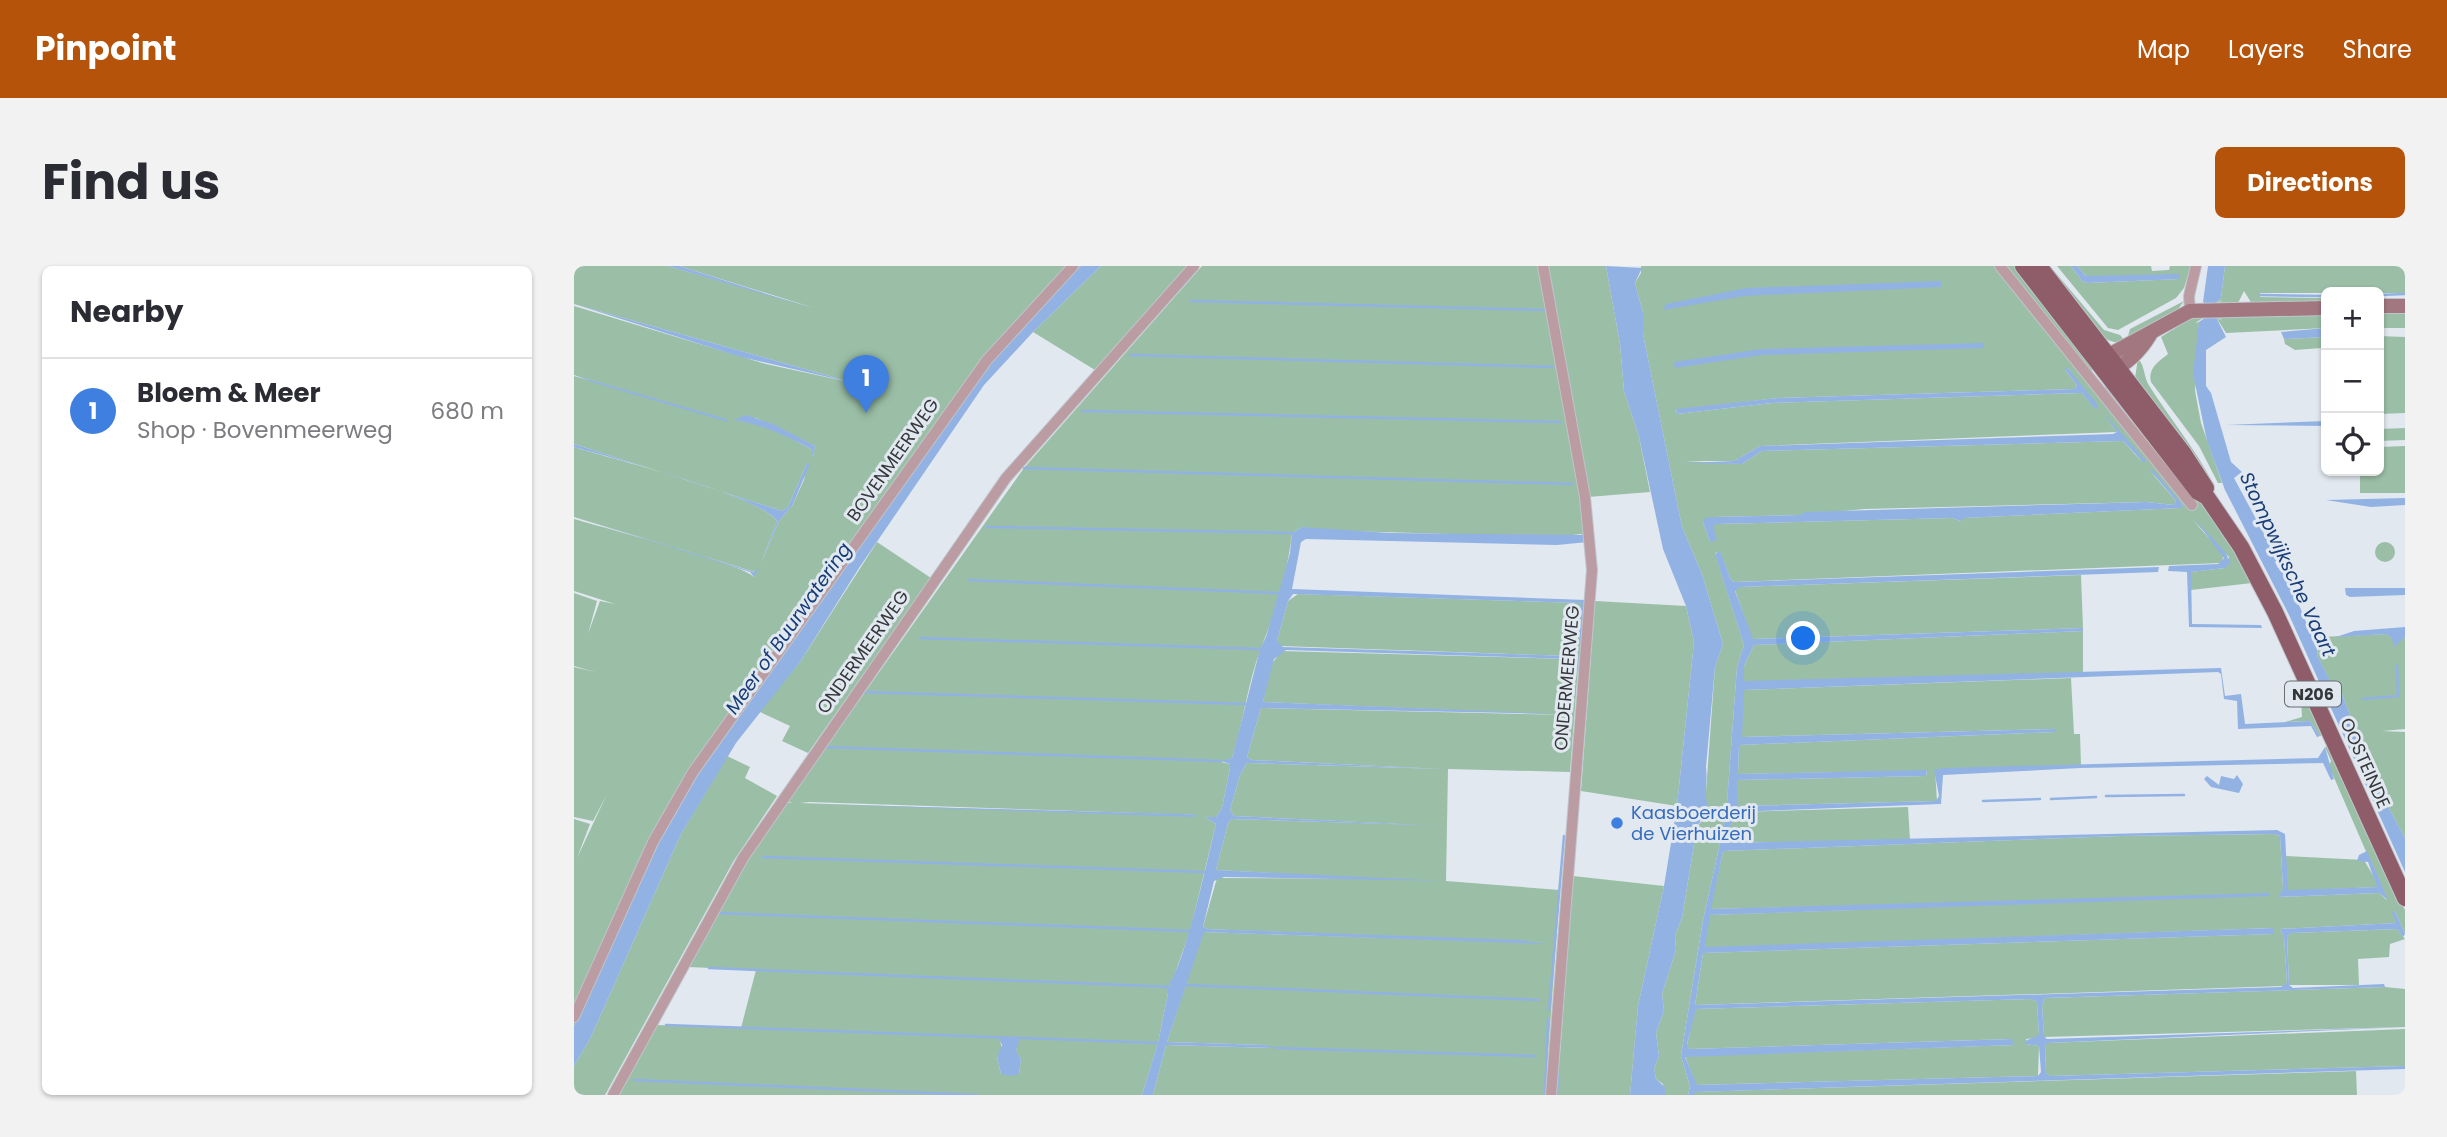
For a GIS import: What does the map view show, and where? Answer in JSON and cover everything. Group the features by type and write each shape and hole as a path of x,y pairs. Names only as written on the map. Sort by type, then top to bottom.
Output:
{"main road":[{"name":"N206","path":"2023,266 2106,369"},
{"name":"N206","path":"2039,266 2106,369"},
{"name":"OOSTEINDE","path":"2106,369 2199,492 2200,501 2261,583 2405,898"}],"street":[{"name":"BOVENMEERWEG","path":"574,1017 653,842 693,772 987,360 1073,266"},
{"name":"ONDERMEERWEG","path":"613,1095 743,858 1006,478 1194,266"},
{"name":"ONDERMEERWEG","path":"1544,266 1586,497 1592,570 1551,1095"},
{"path":"2000,266 2106,369 2138,338 2150,335 2190,311 2321,308"},
{"path":"2190,311 2196,266"},
{"path":"2384,306 2405,306"}],"green space":[{"path":"574,266 668,266 814,308 679,266 1081,266 1003,346 698,775 659,843 574,1026 574,819 590,824 577,858 607,794 593,821 574,817 574,667 595,672 574,666 574,593 597,601 588,634 600,601 615,604 574,591 574,519 667,545 574,517 574,447 666,474 574,444 574,376 728,421 574,375 574,306 766,364 858,384 574,304","holes":["756,418 815,446 813,457 811,449 775,430 756,423 737,421","807,463 804,480 792,506 779,521 761,563 777,521 765,511 717,490 782,511 788,507","701,556 755,572 754,577"]},
{"path":"1101,266 1188,266 1095,370 1033,332"},
{"path":"1202,266 1539,266 1587,537 1581,534 1555,537 1312,530 1302,527 1292,533 1280,592 1256,661 1232,758 1221,762 1230,764 1222,808 1216,817 1205,817 1216,824 1190,931 1168,993 1158,1043 1142,1095 618,1095 656,1025 741,1028 756,970 688,967 750,855 786,803 793,803 787,802 1024,468","holes":["800,803 1196,815 1196,816","1000,1039 1017,1043 1016,1052 1021,1059 1019,1074 1001,1074 997,1057 1002,1051"]},
{"path":"1546,266 1606,266 1620,344 1624,391 1639,437 1650,492 1588,497"},
{"path":"1641,266 1996,266 2102,401 2192,508 2104,389 2106,383 2112,387 2221,528 2252,583 2191,590 2190,572 2225,568 2229,557 2192,519 2224,555 2221,563 1735,582 1731,580 1720,552 1715,553 1744,645 1737,667 1726,816 1703,920 1681,1056 1690,1086 1688,1095 1665,1095 1663,1084 1656,1079 1654,1068 1659,1056 1656,1033 1664,1011 1662,994 1676,950 1675,935 1682,918 1697,826 1704,819 1715,667 1723,644 1702,574 1682,527 1643,334 1643,313 1635,283 1641,273","holes":["2068,368 2096,409 2082,393 1772,403 1677,414 1676,410 1778,398 2075,389 2077,385 2065,370","2104,416 2143,463 2123,441 1762,451 1742,464 1685,461 1734,461 1760,446 2117,432","2150,471 2183,505 2180,508 1963,518 1961,521 1952,518 1718,524 1713,525 1710,542 1703,522 1713,517 1801,515 1865,509 2147,502 2173,505 2176,501"]},
{"path":"2004,266 2019,266 2096,366 2089,374"},
{"path":"2045,266 2050,266 2104,330 2120,335 2126,342 2114,342 2091,328"},
{"path":"2057,266 2071,266 2082,281 2087,283 2179,279 2180,276 2086,276 2077,266 2151,266 2152,271 2169,270 2170,266 2191,266 2184,288 2176,298 2118,330 2108,328"},
{"path":"2225,266 2405,266 2405,293 2384,293 2384,287 2321,287 2321,293 2260,293 2260,297 2321,298 2321,302 2252,304 2244,291 2238,303 2217,304 2223,300 2216,303 2221,298"},
{"path":"2184,301 2176,312 2131,339 2128,336 2130,329"},
{"path":"2405,311 2405,328 2384,328 2384,312"},
{"path":"2321,313 2321,328 2226,333 2216,317 2223,321 2217,316"},
{"path":"2193,317 2205,317 2195,323 2199,322 2195,391 2201,423 2222,483 2218,483 2199,446 2150,377 2152,369 2168,354 2161,337"},
{"path":"2384,336 2405,337 2405,413 2384,414"},
{"path":"2321,337 2321,348 2295,350 2285,344 2284,339"},
{"path":"2138,358 2150,387 2214,485 2210,484 2135,378"},
{"path":"2405,428 2405,440 2384,441 2384,429"},
{"path":"2405,446 2405,493 2360,493 2360,476 2384,476 2384,447"},
{"path":"877,542 931,578 808,753 782,741 790,726 758,711 800,662"},
{"path":"2385,542 2392,545 2395,552 2392,559 2385,562 2378,559 2375,552 2378,545"},
{"path":"2081,575 2083,628 1752,639 1735,590 1740,587"},
{"path":"1298,594 1583,603 1570,772 1448,769 1446,881 1560,890 1545,1095 1153,1095 1166,1045 1272,1048 1265,1045 1167,1042 1203,932 1547,943 1203,927 1217,878 1384,879 1216,870 1228,823 1232,819 1422,825 1234,816 1230,810 1240,775 1247,763 1442,769 1252,760 1247,757 1261,708 1567,715 1263,702 1271,665 1281,651 1571,659 1571,656 1280,646 1277,641 1288,601"},
{"path":"1595,601 1686,606 1694,642 1677,806 1581,791"},
{"path":"2083,631 2083,673 1744,682 1744,666 1754,645"},
{"path":"2386,634 2398,641 2405,637 2405,729 2382,731 2405,732 2405,838 2378,788 2380,775 2371,769 2342,694 2332,686 2317,655 2320,637"},
{"path":"2071,678 2074,734 2080,734 2081,766 1935,770 1937,801 1736,806 1737,780 1926,776 1927,771 1738,774 1739,745 2055,732 2054,729 1741,737 1743,690"},
{"path":"2307,695 2322,735 2320,736 2310,721 2285,722 2302,717 2301,698"},
{"path":"2328,746 2405,910 2405,934 2395,911 2396,923 2280,929 2284,937 2287,983 2284,986 1695,1005 1703,953 2273,934 2273,928 1704,948 1709,915 1854,910 1847,906 1710,909 1723,851 2121,836 2274,834 2280,836 2283,888 2279,897 2379,893 2387,900 2329,766 2331,761 2325,747"},
{"path":"727,756 750,767 745,778 777,796 733,862 605,1095 574,1095 574,1066 591,1037 681,834"},
{"path":"1908,807 1910,840 1725,843 1734,812"},
{"path":"2285,856 2364,860 2378,884 2377,887 2287,891"},
{"path":"1573,876 1664,886 1638,1006 1630,1095 1557,1095"},
{"path":"2397,929 2405,939 2390,944 2389,957 2358,959 2359,985 2289,985 2287,936 2292,933"},
{"path":"2385,987 2405,989 2405,1027 2044,1037 2042,1005 2045,998"},
{"path":"2031,999 2037,1002 2039,1035 2038,1038 2026,1039 2026,1044 2039,1046 2038,1076 1696,1085 1685,1056 2014,1045 2011,1039 1689,1049 1687,1045 1695,1009"},
{"path":"2405,1029 2405,1066 2050,1076 2046,1073 2047,1043"},
{"path":"2356,1071 2357,1095 1694,1095 1694,1092"}],"water":[{"path":"668,266 679,266 814,309"},
{"path":"1081,266 1101,266 1033,332 984,385 859,568 800,662 736,743 681,834 591,1037 574,1066 574,1026 659,843 698,775 1003,346"},
{"path":"1606,266 1642,268 1635,283 1643,313 1643,334 1682,527 1702,574 1723,644 1715,667 1706,767 1706,800 1709,810 1697,826 1682,918 1675,935 1676,950 1662,994 1664,1011 1656,1033 1659,1056 1654,1068 1656,1079 1666,1088 1665,1095 1630,1095 1638,1006 1664,886 1677,806 1694,642 1686,606 1663,549 1639,437 1624,391 1620,344"},
{"path":"2071,266 2077,266 2086,276 2180,274 2180,279 2087,283 2082,281"},
{"path":"2208,266 2225,266 2221,298 2216,303 2216,317 2226,337 2206,350 2206,386 2211,393 2231,462 2242,472 2234,478 2269,543 2283,551 2284,555 2275,562 2278,568 2283,566 2306,622 2319,634 2317,655 2332,685 2342,694 2371,769 2380,774 2378,788 2405,838 2405,872 2289,615 2225,490 2207,441 2193,374 2199,322 2206,317 2207,304 2203,302"},
{"path":"1941,281 1941,287 1744,296 1663,310 1666,304 1747,288"},
{"path":"574,304 858,384 741,357"},
{"path":"2321,328 2321,337 2284,339 2281,332"},
{"path":"1984,343 1984,348 1762,355 1675,368 1674,362 1762,349"},
{"path":"2067,367 2098,405 2096,410 2082,393 1772,403 1677,414 1676,409 1778,398 2075,389 2077,385 2065,370"},
{"path":"574,375 726,419 728,422 592,382"},
{"path":"2103,412 2146,461 2144,463 2123,441 1762,451 1742,464 1684,463 1734,461 1760,446 2117,432"},
{"path":"746,415 773,424 815,446 813,458 811,449 792,439 734,420"},
{"path":"2321,421 2321,426 2226,425"},
{"path":"574,444 655,470 574,447"},
{"path":"807,463 810,464 792,506 779,521 761,563 777,521 744,500 717,490 782,511 788,507"},
{"path":"2152,469 2183,505 2181,508 1964,518 1961,521 1952,518 1718,524 1713,526 1717,540 1710,542 1703,522 1705,518 1713,517 1801,515 1804,512 2147,502 2173,505 2176,501 2150,470"},
{"path":"2405,498 2405,505 2371,507 2326,500"},
{"path":"574,517 754,572 759,568 754,577 750,572"},
{"path":"2193,517 2226,553 2230,563 2225,568 2191,572 2192,624 2261,625 2262,628 2189,627 2187,572 2168,571 2169,566 2218,564 2224,558"},
{"path":"1302,527 1390,533 1585,535 1588,542 1557,545 1306,539 1301,542 1292,589 1586,600 1577,697 1581,603 1293,594 1288,601 1277,641 1283,647 1571,656 1571,659 1286,650 1274,659 1263,702 1567,714 1261,708 1247,757 1252,760 1442,769 1247,763 1240,775 1230,810 1234,816 1446,826 1232,819 1228,823 1216,870 1446,881 1224,877 1214,881 1203,927 1521,940 1547,944 1204,932 1167,1042 1265,1045 1276,1048 1166,1045 1153,1095 1142,1095 1158,1043 1168,993 1166,989 1172,987 1169,983 1189,934 1216,824 1205,817 1216,817 1222,808 1230,764 1221,761 1232,758 1260,649 1266,637 1290,553 1292,533"},
{"path":"1720,551 1731,580 1735,582 2159,567 2158,572 1740,587 1735,591 1753,639 2083,628 2083,631 1754,645 1744,666 1744,681 2221,668 2225,696 2241,694 2245,724 2310,721 2320,736 2317,737 2311,726 2238,729 2237,701 2224,699 2221,674 2218,672 1744,690 1742,737 2055,729 2055,732 1739,745 1738,774 1927,770 1926,776 1737,780 1737,806 1936,801 1939,796 1934,770 1944,768 2318,758 2325,747 2334,779 2331,780 2323,763 2081,768 1943,775 1941,804 1734,812 1726,843 2277,830 2285,834 2288,890 2377,887 2368,862 2357,861 2359,855 2367,851 2388,900 2379,893 2278,897 2283,888 2280,836 2274,834 2121,836 1723,851 1711,909 2270,893 2270,896 1710,915 1705,947 2274,928 2274,934 1703,953 1695,1005 2281,987 2287,983 2284,937 2280,929 2396,923 2392,912 2395,911 2405,934 2403,937 2397,929 2292,933 2287,936 2289,985 2293,988 2384,984 2385,987 2045,998 2042,1005 2044,1036 2047,1039 2405,1027 2048,1043 2045,1045 2046,1073 2050,1076 2405,1066 2405,1069 1695,1092 1694,1095 1688,1095 1690,1086 1681,1056 1703,920 1726,816 1737,667 1744,645 1715,554","holes":["2031,999 2037,1002 2039,1035 2025,1041 2025,1044 2039,1046 2041,1072 2038,1076 1697,1085 1685,1057 2014,1045 2012,1039 1689,1049 1687,1044 1696,1009"]},
{"path":"2345,588 2405,588 2405,595 2350,597 2346,595"},
{"path":"2405,627 2405,637 2394,647 2392,638 2386,634 2336,637 2354,631"},
{"path":"2237,775 2243,784 2239,793 2211,787 2204,779 2207,776 2219,785 2221,776 2234,779"},
{"path":"811,804 1183,814 1197,815 1196,817"},
{"path":"998,1037 1020,1038 1016,1051 1021,1059 1019,1074 1001,1074 997,1057 1002,1045"}],"waterway":[{"path":"2384,295 2405,294"},
{"path":"2260,295 2321,296"},
{"path":"1191,301 1544,310"},
{"path":"1130,355 1553,367"},
{"path":"1082,411 1561,422"},
{"path":"1024,468 1573,484"},
{"path":"987,527 1292,533"},
{"path":"969,580 1278,593"},
{"path":"920,638 1260,649"},
{"path":"2363,699 2398,696 2397,665"},
{"path":"863,692 1246,704"},
{"path":"824,747 1221,761"},
{"path":"2106,796 2184,795"},
{"path":"2051,799 2096,797"},
{"path":"1983,801 2040,799"},
{"path":"1549,1010 1564,836"},
{"path":"763,857 1204,872"},
{"path":"718,913 1190,931"},
{"path":"709,968 1172,987"},
{"path":"1186,985 1539,1000"},
{"path":"1545,1095 1548,1019"},
{"path":"666,1025 1158,1043"},
{"path":"1276,1048 1535,1056"},
{"path":"1557,1095 1559,1054"},
{"path":"634,1080 976,1095"}],"place":[{"name":"Bloem & Meer","path":"866,413"},
{"name":"Kaasboerderij de Vierhuizen","path":"1617,823"}],"water label":[{"name":"Stompwijksche Vaart","path":"2288,564"},
{"name":"Meer of Buurwatering","path":"788,628"}]}
